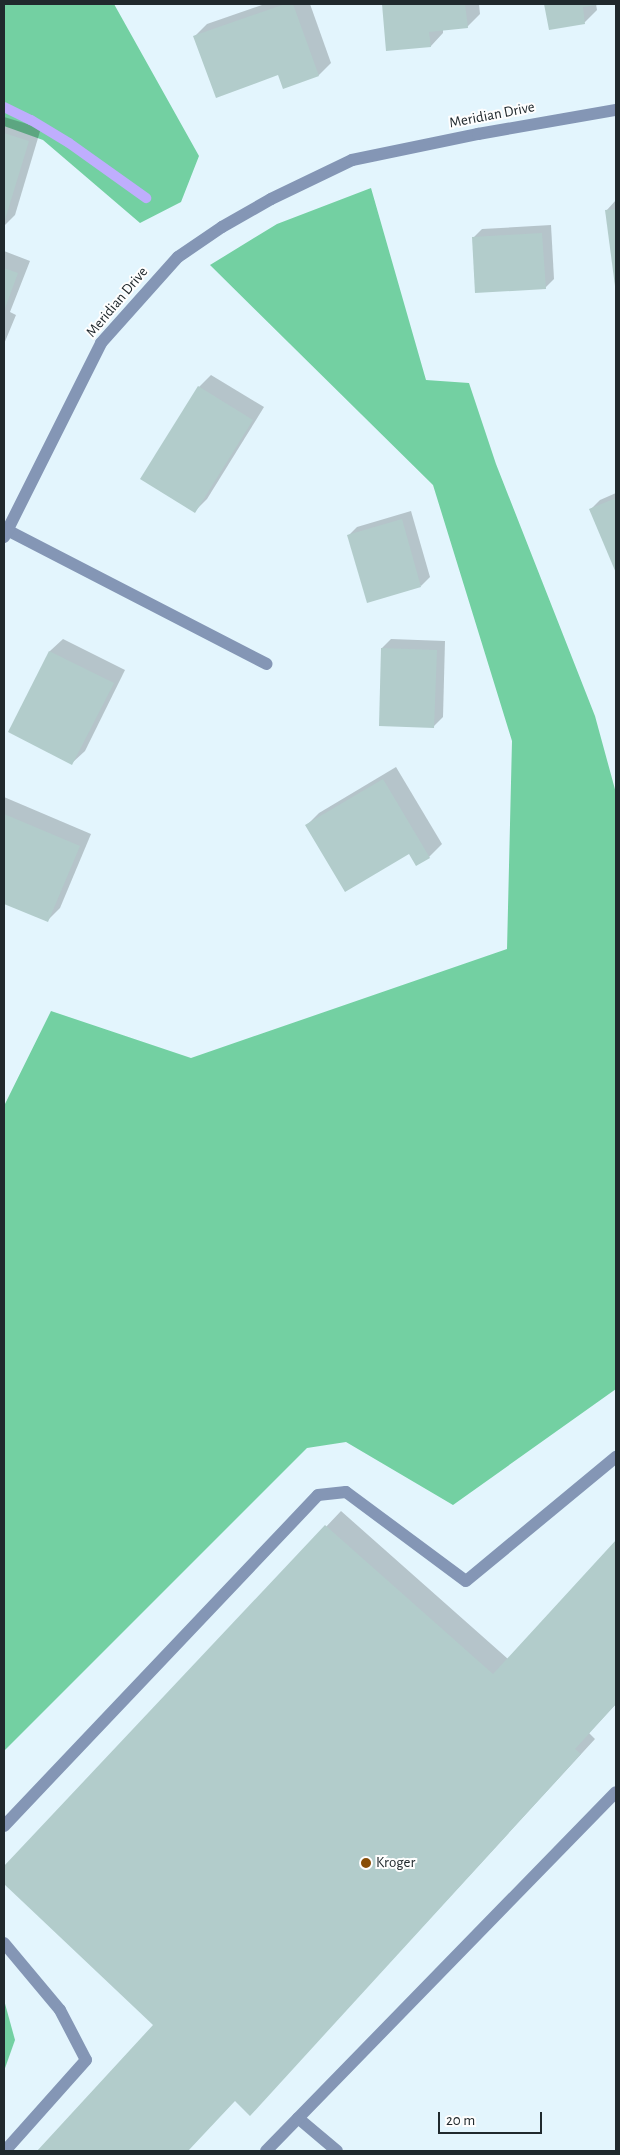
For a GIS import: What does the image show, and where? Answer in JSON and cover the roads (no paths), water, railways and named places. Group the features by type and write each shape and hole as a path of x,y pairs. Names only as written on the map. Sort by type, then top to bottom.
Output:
{"street":[{"name":"Meridian Drive","path":"267,664 6,533 101,343 178,257 222,227 271,199 352,160 478,134 616,110"},
{"path":"4,1826 318,1495 346,1492 466,1581 616,1457"},
{"path":"266,2151 616,1792"},
{"path":"4,1943 60,2010 86,2060 5,2151"},
{"path":"298,2118 336,2151"}],"waterway":[{"path":"4,107 31,120 69,143 146,198"}],"place":[{"name":"Kroger","path":"366,1863"}]}
